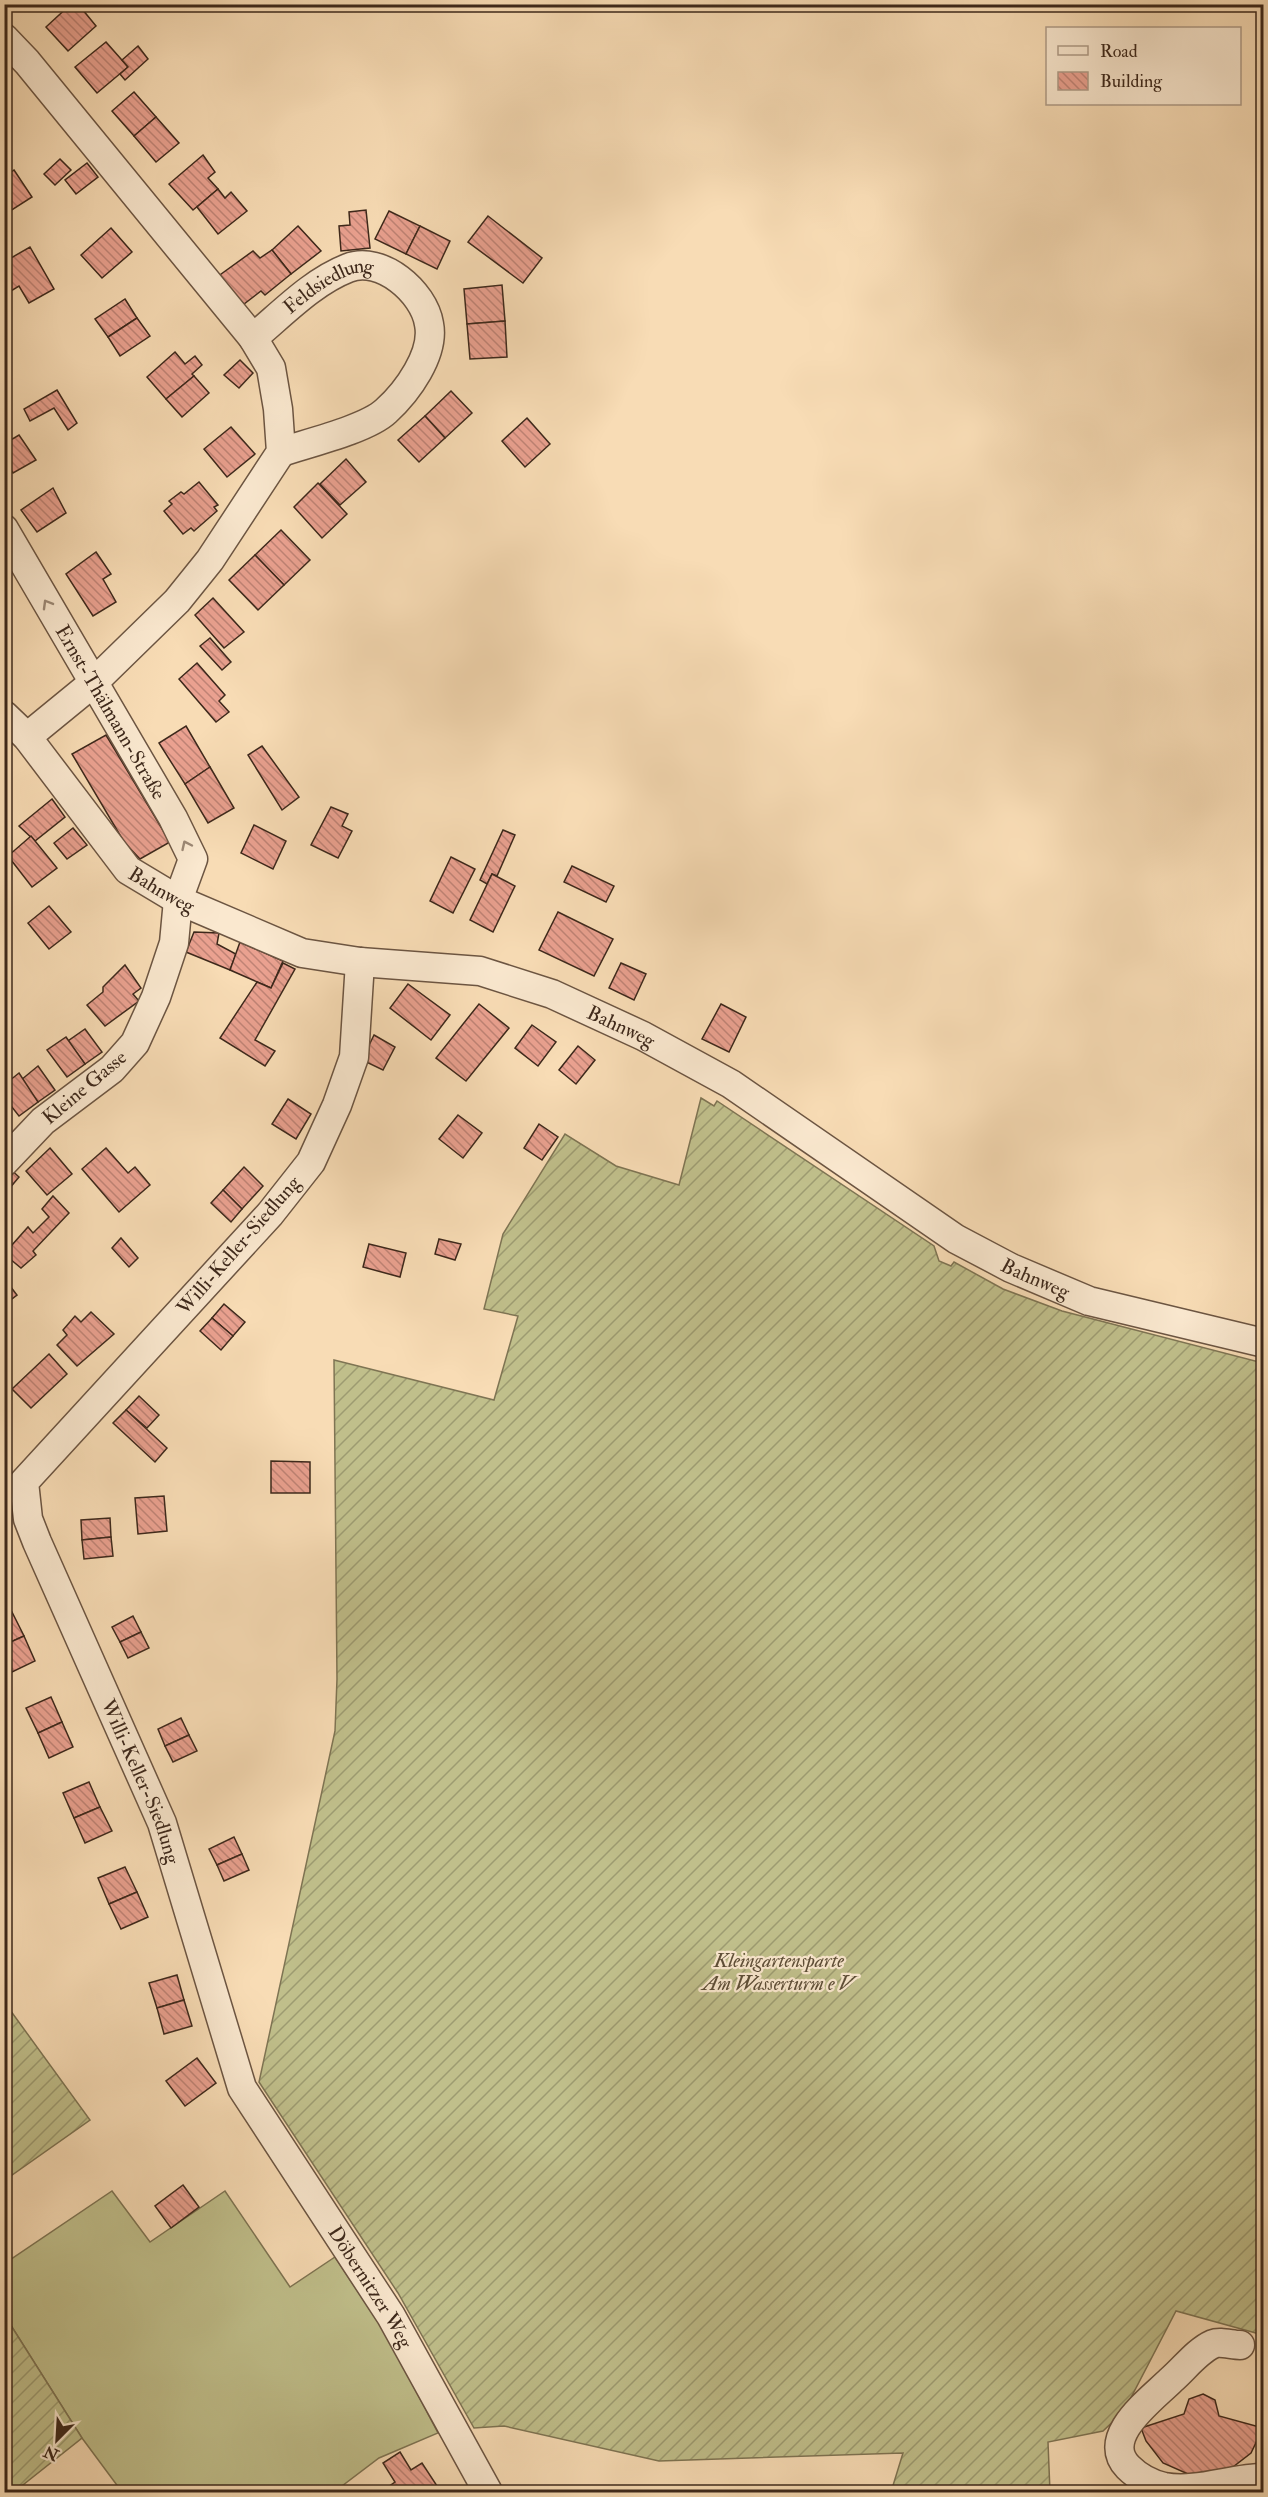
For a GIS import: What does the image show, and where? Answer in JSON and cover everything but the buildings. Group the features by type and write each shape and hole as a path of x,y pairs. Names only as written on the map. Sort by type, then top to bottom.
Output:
{"street":[{"path":"4,38 27,62 253,338 271,368 278,409 281,452 195,581 93,684 27,737"},
{"name":"Feldsiedlung","path":"253,338 312,290 349,268 366,266 384,270 401,280 412,292 430,325 425,353 414,380 385,412 370,422 281,452"},
{"name":"Ernst-Thälmann-Straße","path":"4,529 173,818 193,859 178,900"},
{"name":"Bahnweg","path":"4,716 27,737 128,870 178,900 302,953 360,962 453,967 480,971 552,994 644,1036 731,1084 956,1239 1011,1268 1089,1300 1263,1343"},
{"name":"Kleine Gasse","path":"4,1162 43,1121 112,1069 135,1043 156,997 174,944 178,900"},
{"name":"Willi-Keller-Siedlung","path":"242,2088 162,1823 14,1486 262,1222 311,1162 337,1105 354,1057 360,962"},
{"name":"Döbernitzer Weg","path":"242,2088 391,2316 488,2493"},
{"path":"1240,2345 1214,2343 1200,2352 1129,2421 1119,2443 1121,2460 1136,2475 1163,2487 1200,2487 1239,2478 1263,2478"}],"green space":[{"name":"Kleingartensparte Am Wasserturm e V","path":"701,1098 714,1106 717,1101 934,1246 939,1261 951,1266 954,1262 1003,1289 1062,1311 1263,1363 1263,2335 1176,2311 1124,2411 1103,2431 1048,2442 1050,2492 891,2492 903,2453 659,2461 504,2426 474,2428 398,2293 259,2082 335,1731 337,1679 334,1360 494,1400 518,1316 484,1309 503,1234 565,1134 616,1166 679,1185"},
{"path":"5,2003 90,2120 4,2180"},
{"path":"112,2191 150,2242 225,2191 290,2287 335,2257 386,2334 438,2433 379,2458 334,2492 122,2492 82,2438 5,2316 4,2264"},
{"path":"5,2316 82,2438 14,2492 5,2492"}]}
